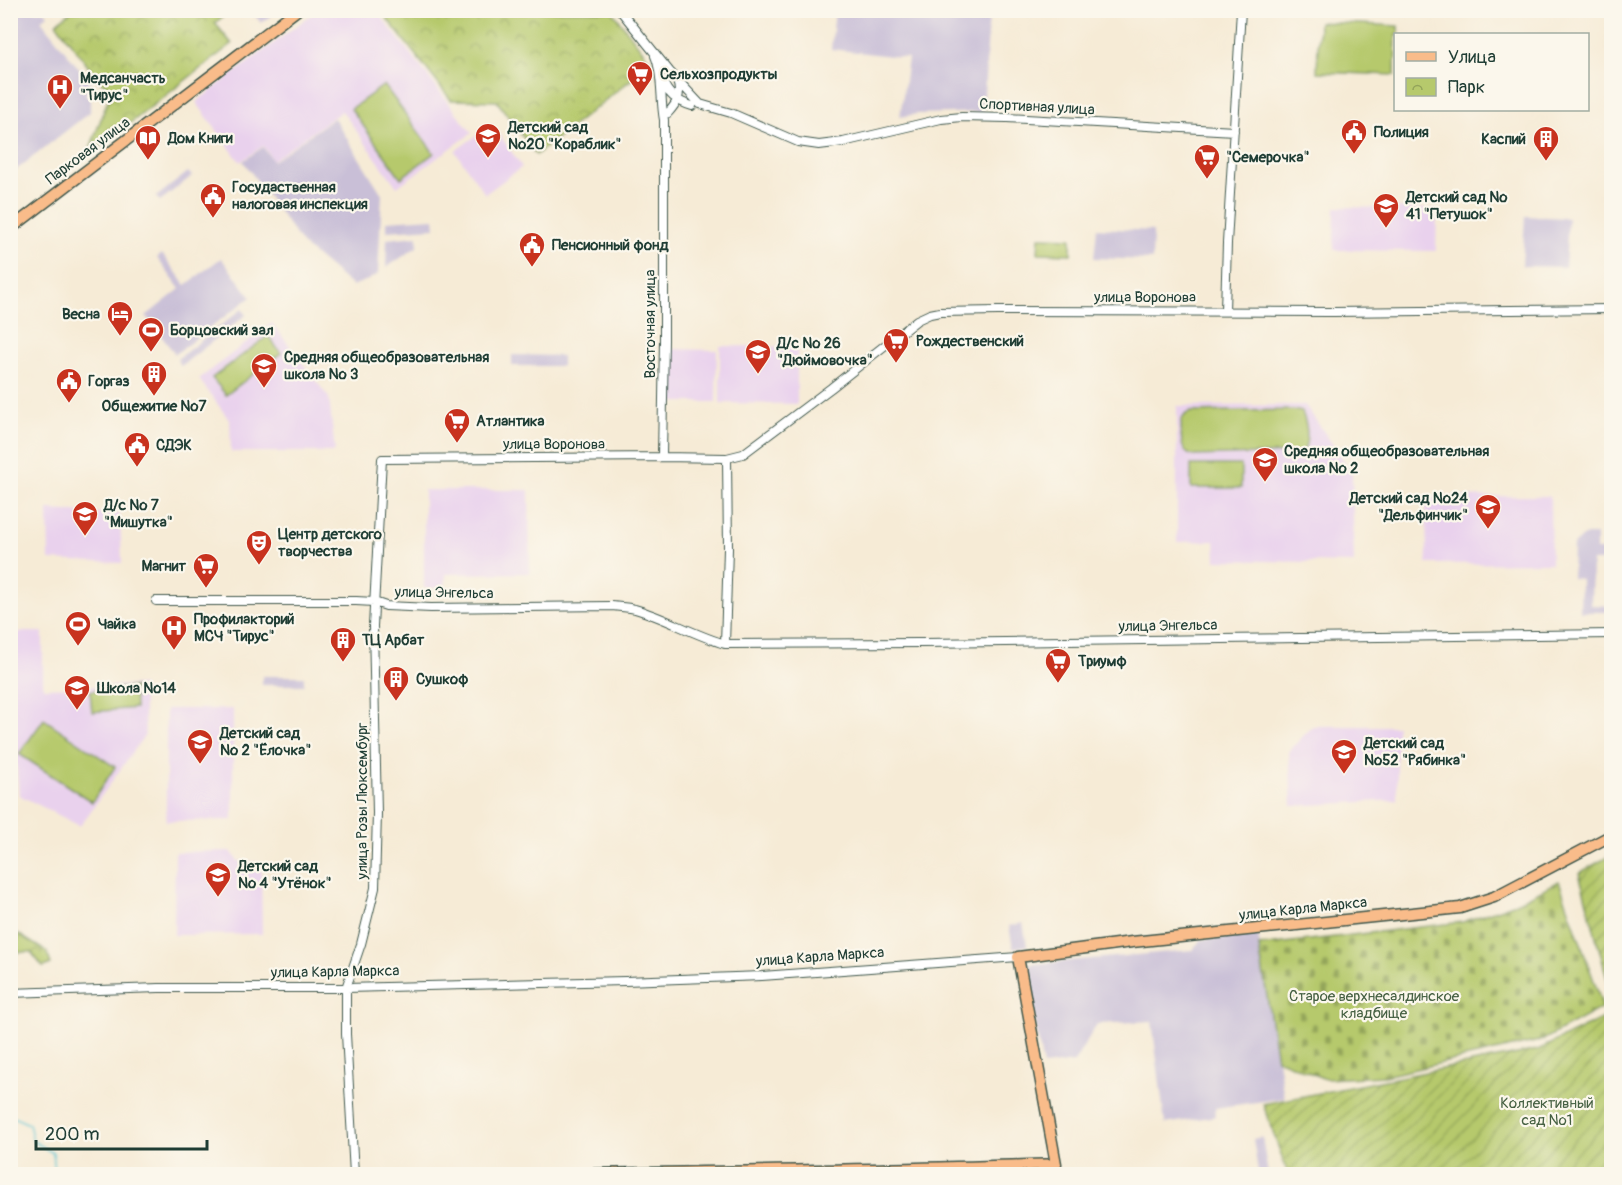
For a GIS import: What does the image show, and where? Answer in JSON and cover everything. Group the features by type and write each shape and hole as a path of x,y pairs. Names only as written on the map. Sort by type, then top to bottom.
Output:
{"main road":[{"name":"Парковая улица","path":"10,229 297,10"},
{"name":"улица Карла Маркса","path":"1018,957 1132,942 1460,908 1494,897 1611,835"},
{"path":"591,1174 934,1169 1056,1164 1018,957"}],"street":[{"path":"620,10 696,105"},
{"path":"1225,311 1240,10"},
{"path":"651,49 668,92 678,100 696,105"},
{"name":"Восточная улица","path":"658,70 661,106 666,117 663,457"},
{"path":"661,106 662,99 668,92 674,88 683,89"},
{"path":"666,117 683,89"},
{"path":"666,117 696,105"},
{"name":"Спортивная улица","path":"696,105 731,113 798,142 819,145 843,142 941,118 962,117 1234,131"},
{"name":"улица Воронова","path":"382,459 727,458 743,454 917,321 940,312 1611,309"},
{"path":"725,644 728,549 727,458"},
{"name":"улица Розы Люксембург","path":"354,1174 346,1034 346,988 361,944 375,888 377,813 373,626 382,459"},
{"name":"улица Энгельса","path":"156,602 374,602 386,606 431,608 611,606 634,609 725,644 1611,634"},
{"name":"улица Карла Маркса","path":"10,993 159,988 346,988 625,981 762,976 1018,957"}],"shaded area":[{"path":"11,10 45,11 48,15 41,20 93,87 85,93 90,100 90,112 11,174"},
{"path":"251,11 277,11 261,23"},
{"path":"316,11 377,11 472,133 397,187 342,111 273,160 263,146 240,162 196,102"},
{"path":"835,11 988,11 983,112 917,114 900,117 908,58 831,49"},
{"path":"334,118 382,194 378,274 352,286 303,245 243,161 263,147 273,161"},
{"name":"Детский сад №20 \"Кораблик\"","path":"492,124 522,167 485,194 455,151"},
{"path":"188,172 192,176 160,201 156,197"},
{"name":"Детский сад № 41 \"Петушок\"","path":"1335,207 1437,209 1436,251 1334,250"},
{"path":"1525,216 1568,218 1565,267 1522,266"},
{"path":"434,218 435,228 387,231 387,221"},
{"path":"1097,228 1153,231 1152,260 1094,258"},
{"path":"417,236 418,246 386,268 387,239"},
{"path":"162,254 186,285 221,258 251,297 175,354 146,316 180,289 157,258"},
{"path":"242,309 246,315 181,366 177,359"},
{"name":"Средняя общеобразовательная школа № 3","path":"272,323 329,398 335,452 231,452 230,421 199,379"},
{"name":"Д/с № 26 \"Дюймовочка\"","path":"720,346 797,347 797,404 720,403"},
{"path":"670,349 717,350 716,402 669,402"},
{"path":"512,355 562,356 562,366 512,366"},
{"name":"Средняя общеобразовательная школа № 2","path":"1305,405 1352,472 1354,563 1216,560 1215,541 1177,542 1177,406"},
{"path":"424,490 529,490 530,573 446,574 445,588 424,588"},
{"name":"Детский сад №24 \"Дельфинчик\"","path":"1550,496 1551,563 1427,564 1426,497"},
{"name":"Д/с № 7 \"Мишутка\"","path":"48,510 120,514 122,563 49,560"},
{"path":"1585,535 1596,535 1596,550 1611,550 1611,561 1592,561 1591,605 1611,606 1611,612 1580,612 1581,579 1572,578 1573,545"},
{"name":"Школа №14","path":"11,632 43,632 43,688 143,685 145,735 80,826 19,795 16,758 11,757"},
{"path":"262,676 304,676 304,685 262,685"},
{"name":"Детский сад № 2 \"Ёлочка\"","path":"166,709 233,709 233,820 166,821"},
{"name":"Детский сад №52 \"Рябинка\"","path":"1313,726 1397,726 1397,800 1292,806 1289,751"},
{"name":"Детский сад № 4 \"Утёнок\"","path":"231,851 238,861 261,862 262,934 174,935 175,852"},
{"path":"1023,923 1027,946 1013,948 1009,926"},
{"path":"1258,934 1284,1098 1215,1108 1216,1116 1165,1124 1152,1021 1097,1024 1074,1062 1043,1066 1025,965 1192,950 1201,940"},
{"path":"1262,1137 1268,1174 1241,1174 1258,1171 1253,1139"}],"green space":[{"path":"72,11 225,11 227,13 215,23 232,44 93,152 90,149 112,89 98,80 56,23"},
{"path":"381,11 612,11 652,63 536,155 497,101 451,100"},
{"path":"1319,22 1399,26 1399,33 1394,33 1394,75 1317,72"},
{"path":"384,85 434,153 401,178 351,109"},
{"path":"1039,237 1071,238 1071,254 1038,253"},
{"path":"268,336 281,353 226,395 212,378"},
{"path":"1293,410 1302,412 1305,421 1307,431 1304,451 1193,456 1188,454 1183,447 1181,420 1191,412"},
{"path":"1191,465 1241,465 1241,488 1191,488"},
{"path":"134,687 135,708 92,712 90,691"},
{"path":"44,719 115,767 92,802 19,754"},
{"path":"1611,855 1611,993 1579,873"},
{"name":"Старое верхнесалдинское кладбище","path":"1559,881 1603,1007 1543,1040 1385,1076 1325,1079 1277,1059 1259,946 1463,922 1516,903"},
{"path":"10,929 47,952 51,964 43,967 31,952 11,952"},
{"name":"Коллективный сад №1","path":"1611,1014 1611,1174 1288,1174 1263,1104 1538,1050"}],"waterway":[{"path":"10,1114 29,1124 33,1141 53,1153 55,1171"}],"place":[{"name":"Сельхозпродукты","path":"640,97"},
{"name":"Медсанчасть \"Тирус\"","path":"60,110"},
{"name":"Полиция","path":"1354,155"},
{"name":"Детский сад №20 \"Кораблик\"","path":"488,159"},
{"name":"Дом Книги","path":"148,161"},
{"name":"Каспий","path":"1546,162"},
{"name":"\"Семерочка\"","path":"1207,180"},
{"name":"Госудаственная налоговая инспекция","path":"213,219"},
{"name":"Детский сад № 41 \"Петушок\"","path":"1386,229"},
{"name":"Пенсионный фонд","path":"532,268"},
{"name":"Весна","path":"120,337"},
{"name":"Борцовский зал","path":"151,353"},
{"name":"Рождественский","path":"896,364"},
{"name":"Д/с № 26 \"Дюймовочка\"","path":"758,375"},
{"name":"Средняя общеобразовательная школа № 3","path":"264,389"},
{"name":"Общежитие №7","path":"154,397"},
{"name":"Горгаз","path":"69,404"},
{"name":"Атлантика","path":"457,444"},
{"name":"СДЭК","path":"137,468"},
{"name":"Средняя общеобразовательная школа № 2","path":"1265,483"},
{"name":"Детский сад №24 \"Дельфинчик\"","path":"1488,530"},
{"name":"Д/с № 7 \"Мишутка\"","path":"85,537"},
{"name":"Центр детского творчества","path":"259,566"},
{"name":"Магнит","path":"206,589"},
{"name":"Чайка","path":"78,647"},
{"name":"Профилакторий МСЧ \"Тирус\"","path":"174,651"},
{"name":"ТЦ Арбат","path":"343,663"},
{"name":"Триумф","path":"1058,684"},
{"name":"Сушкоф","path":"396,702"},
{"name":"Школа №14","path":"77,711"},
{"name":"Детский сад № 2 \"Ёлочка\"","path":"200,765"},
{"name":"Детский сад №52 \"Рябинка\"","path":"1344,775"},
{"name":"Детский сад № 4 \"Утёнок\"","path":"218,898"}]}
